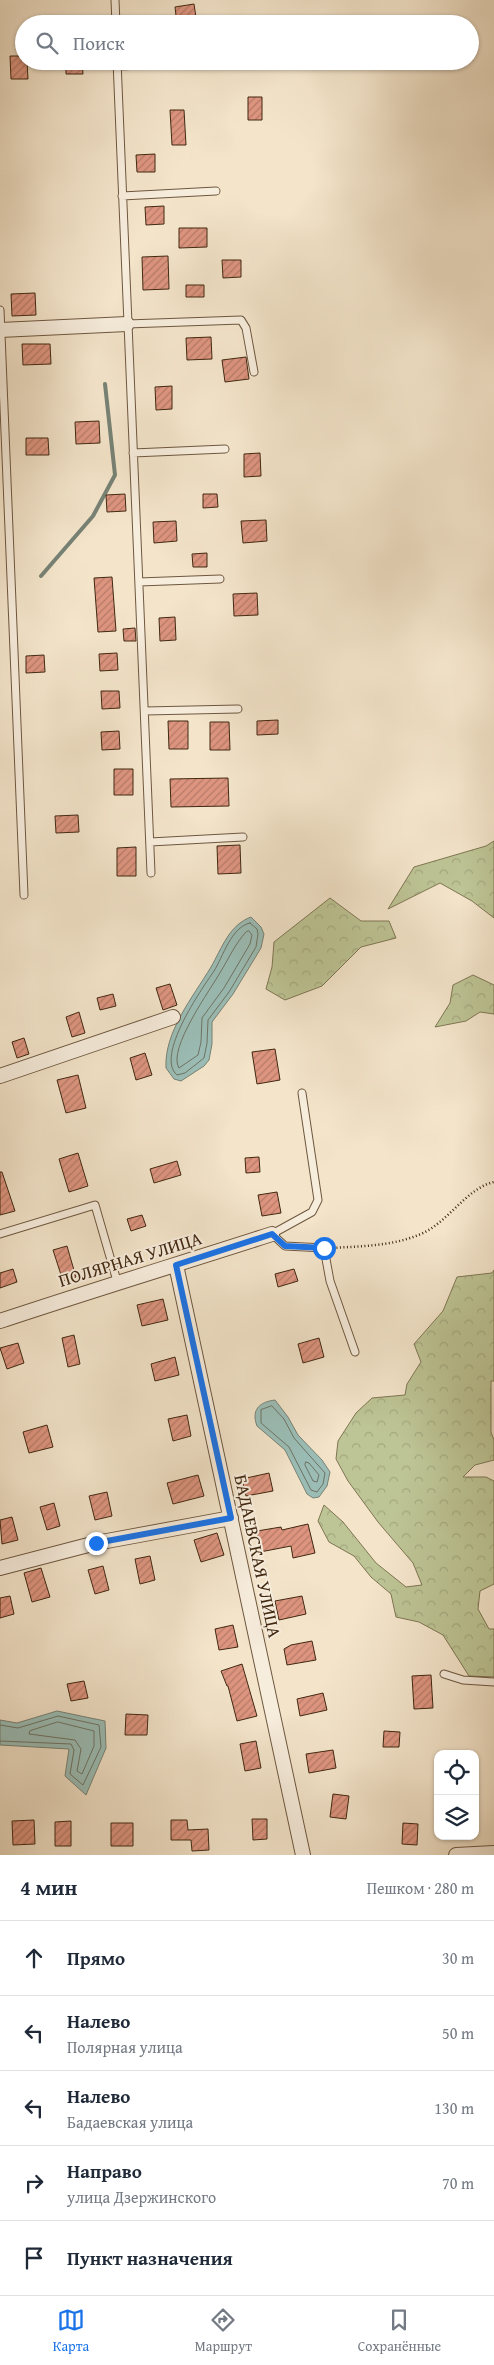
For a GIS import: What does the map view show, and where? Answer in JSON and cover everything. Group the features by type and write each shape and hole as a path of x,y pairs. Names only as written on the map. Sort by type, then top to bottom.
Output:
{"street":[{"path":"0,330 127,324"},
{"path":"0,1076 174,1016"},
{"name":"ПОЛЯРНАЯ УЛИЦА","path":"0,1321 117,1282 272,1234"},
{"name":"БАДАЕВСКАЯ УЛИЦА","path":"176,1265 303,1855"},
{"path":"0,1568 96,1543 231,1518"},
{"path":"456,1855 494,1854"}],"lane":[{"path":"115,0 116,15"},
{"path":"118,70 127,324 151,873"},
{"path":"122,196 216,191"},
{"path":"0,310 24,895"},
{"path":"127,324 241,320 246,328 254,372"},
{"path":"133,453 225,449"},
{"path":"139,582 220,579"},
{"path":"145,711 238,709"},
{"path":"150,842 243,837"},
{"path":"302,1093 318,1200 312,1212 272,1234 285,1246 324,1248 330,1281 355,1352"},
{"path":"0,1234 94,1205 117,1282"},
{"path":"444,1674 463,1680 494,1682"}],"path":[{"path":"324,1248 382,1245 424,1233 459,1207 481,1185 494,1182"}],"green space":[{"path":"494,841 494,918 472,901 440,883 388,909 414,867 486,846"},
{"path":"330,898 361,921 389,921 396,938 361,947 322,986 285,1000 266,989 272,967 274,942"},
{"path":"473,975 494,985 494,1014 480,1012 466,1021 435,1027 450,1003 453,985"},
{"path":"494,1270 494,1381 491,1381 491,1432 494,1440 494,1460 475,1465 463,1477 486,1477 494,1481 494,1584 480,1591 478,1609 489,1629 494,1629 494,1677 469,1676 443,1635 419,1622 396,1617 391,1594 371,1577 354,1556 329,1542 318,1521 324,1505 343,1522 376,1563 406,1587 422,1585 413,1563 378,1522 348,1481 336,1459 338,1441 356,1413 372,1398 405,1395 407,1384 421,1362 414,1344 443,1311 457,1277 492,1273"}],"water":[{"path":"251,917 261,927 264,934 261,948 233,994 212,1022 212,1044 209,1060 204,1066 181,1081 174,1079 166,1068 167,1055 170,1041 181,1015 232,931 243,921"},
{"path":"275,1400 288,1417 298,1435 322,1460 330,1472 327,1486 319,1497 313,1498 307,1494 285,1450 257,1426 255,1415 258,1408 269,1401"},
{"path":"57,1711 105,1721 106,1748 86,1795 65,1776 69,1749 0,1745 0,1720 17,1723"}],"building":[{"path":"194,4 196,15 176,15 175,7"},
{"path":"10,56 15,56 15,70 28,70 28,79 11,79"},
{"path":"66,70 83,70 83,74 66,74"},
{"path":"248,97 262,97 262,120 248,120"},
{"path":"170,110 184,110 186,145 172,145"},
{"path":"155,154 155,172 137,172 136,155"},
{"path":"164,206 164,224 146,225 145,207"},
{"path":"179,228 207,228 207,247 179,248"},
{"path":"168,256 169,289 143,290 142,257"},
{"path":"222,260 241,260 241,277 223,278"},
{"path":"186,285 204,285 204,297 186,297"},
{"path":"35,293 36,315 12,316 11,294"},
{"path":"211,337 212,359 187,360 186,338"},
{"path":"22,344 50,344 51,364 23,365"},
{"path":"246,357 249,379 225,382 222,360"},
{"path":"172,386 172,409 156,410 155,387"},
{"path":"99,421 100,443 76,444 75,422"},
{"path":"26,438 48,438 49,455 26,455"},
{"path":"260,453 261,476 244,477 244,454"},
{"path":"125,494 126,511 107,512 106,495"},
{"path":"203,494 217,494 218,507 203,508"},
{"path":"266,520 267,541 243,543 241,521"},
{"path":"176,521 177,541 154,543 153,522"},
{"path":"207,553 207,567 193,567 192,554"},
{"path":"112,577 116,631 98,632 94,578"},
{"path":"257,593 258,615 234,616 233,594"},
{"path":"175,617 176,640 160,641 159,618"},
{"path":"135,628 136,641 124,641 123,629"},
{"path":"117,653 118,670 100,671 99,654"},
{"path":"44,655 45,672 26,673 26,656"},
{"path":"101,691 119,691 120,708 102,709"},
{"path":"278,720 278,734 257,735 257,721"},
{"path":"168,721 188,721 188,749 169,749"},
{"path":"210,722 229,722 230,750 210,750"},
{"path":"119,731 120,749 102,750 101,732"},
{"path":"114,769 133,769 133,795 114,795"},
{"path":"228,778 229,806 171,807 170,779"},
{"path":"78,815 79,832 56,833 55,816"},
{"path":"240,845 241,873 218,874 217,846"},
{"path":"136,847 136,876 117,876 117,848"},
{"path":"170,984 177,1005 163,1010 156,988"},
{"path":"113,994 116,1006 100,1010 97,998"},
{"path":"79,1012 85,1033 72,1037 66,1017"},
{"path":"24,1038 29,1054 17,1058 12,1042"},
{"path":"275,1049 280,1080 257,1084 252,1052"},
{"path":"145,1053 152,1075 136,1080 130,1058"},
{"path":"78,1075 86,1108 66,1113 57,1080"},
{"path":"78,1153 88,1186 69,1192 59,1159"},
{"path":"259,1157 260,1172 246,1173 245,1158"},
{"path":"177,1161 181,1175 154,1183 150,1169"},
{"path":"0,1172 2,1172 15,1211 0,1215"},
{"path":"277,1192 281,1213 262,1216 258,1195"},
{"path":"142,1215 146,1226 131,1231 127,1219"},
{"path":"67,1246 76,1277 63,1281 53,1250"},
{"path":"13,1269 17,1282 0,1288 0,1273"},
{"path":"294,1269 298,1281 278,1287 275,1274"},
{"path":"163,1299 168,1320 142,1326 137,1305"},
{"path":"74,1335 80,1364 68,1367 62,1338"},
{"path":"319,1338 324,1357 303,1363 298,1344"},
{"path":"18,1343 24,1363 7,1369 0,1348"},
{"path":"175,1357 179,1375 155,1381 151,1364"},
{"path":"187,1415 191,1436 173,1441 168,1419"},
{"path":"47,1425 53,1447 29,1453 23,1432"},
{"path":"269,1473 273,1491 246,1496 242,1479"},
{"path":"198,1475 204,1496 173,1504 167,1483"},
{"path":"107,1492 112,1516 95,1520 89,1496"},
{"path":"54,1503 60,1526 47,1530 40,1507"},
{"path":"12,1517 18,1540 2,1544 0,1520"},
{"path":"308,1524 315,1553 293,1558 291,1546 260,1552 257,1531 281,1527 282,1530"},
{"path":"217,1533 224,1555 201,1562 194,1540"},
{"path":"150,1556 155,1580 140,1584 135,1559"},
{"path":"103,1566 109,1590 95,1594 88,1570"},
{"path":"41,1568 50,1597 32,1602 24,1573"},
{"path":"10,1596 14,1614 0,1618 0,1598"},
{"path":"302,1596 306,1614 279,1620 275,1601"},
{"path":"233,1625 238,1647 219,1650 215,1629"},
{"path":"312,1641 316,1660 287,1665 284,1649 291,1645"},
{"path":"242,1664 257,1716 237,1721 228,1686 221,1671"},
{"path":"431,1675 433,1708 414,1709 412,1676"},
{"path":"84,1681 88,1698 71,1701 67,1684"},
{"path":"323,1693 327,1710 300,1716 297,1699"},
{"path":"126,1714 148,1715 147,1735 125,1735"},
{"path":"384,1731 400,1732 399,1747 383,1747"},
{"path":"256,1741 261,1768 245,1771 240,1744"},
{"path":"333,1750 336,1768 309,1773 306,1754"},
{"path":"333,1794 349,1796 346,1819 330,1817"},
{"path":"252,1819 267,1819 267,1839 253,1840"},
{"path":"34,1820 35,1844 13,1845 12,1821"},
{"path":"171,1820 187,1820 188,1830 208,1829 209,1850 192,1851 191,1840 171,1840"},
{"path":"71,1821 71,1846 55,1846 55,1822"},
{"path":"111,1823 133,1823 133,1846 111,1846"},
{"path":"403,1823 418,1824 417,1845 402,1844"}],"waterway":[{"path":"41,576 93,516 115,475 105,384"}],"route":[{"path":"96,1543 231,1518 176,1265 272,1234 285,1246 324,1248"}]}
